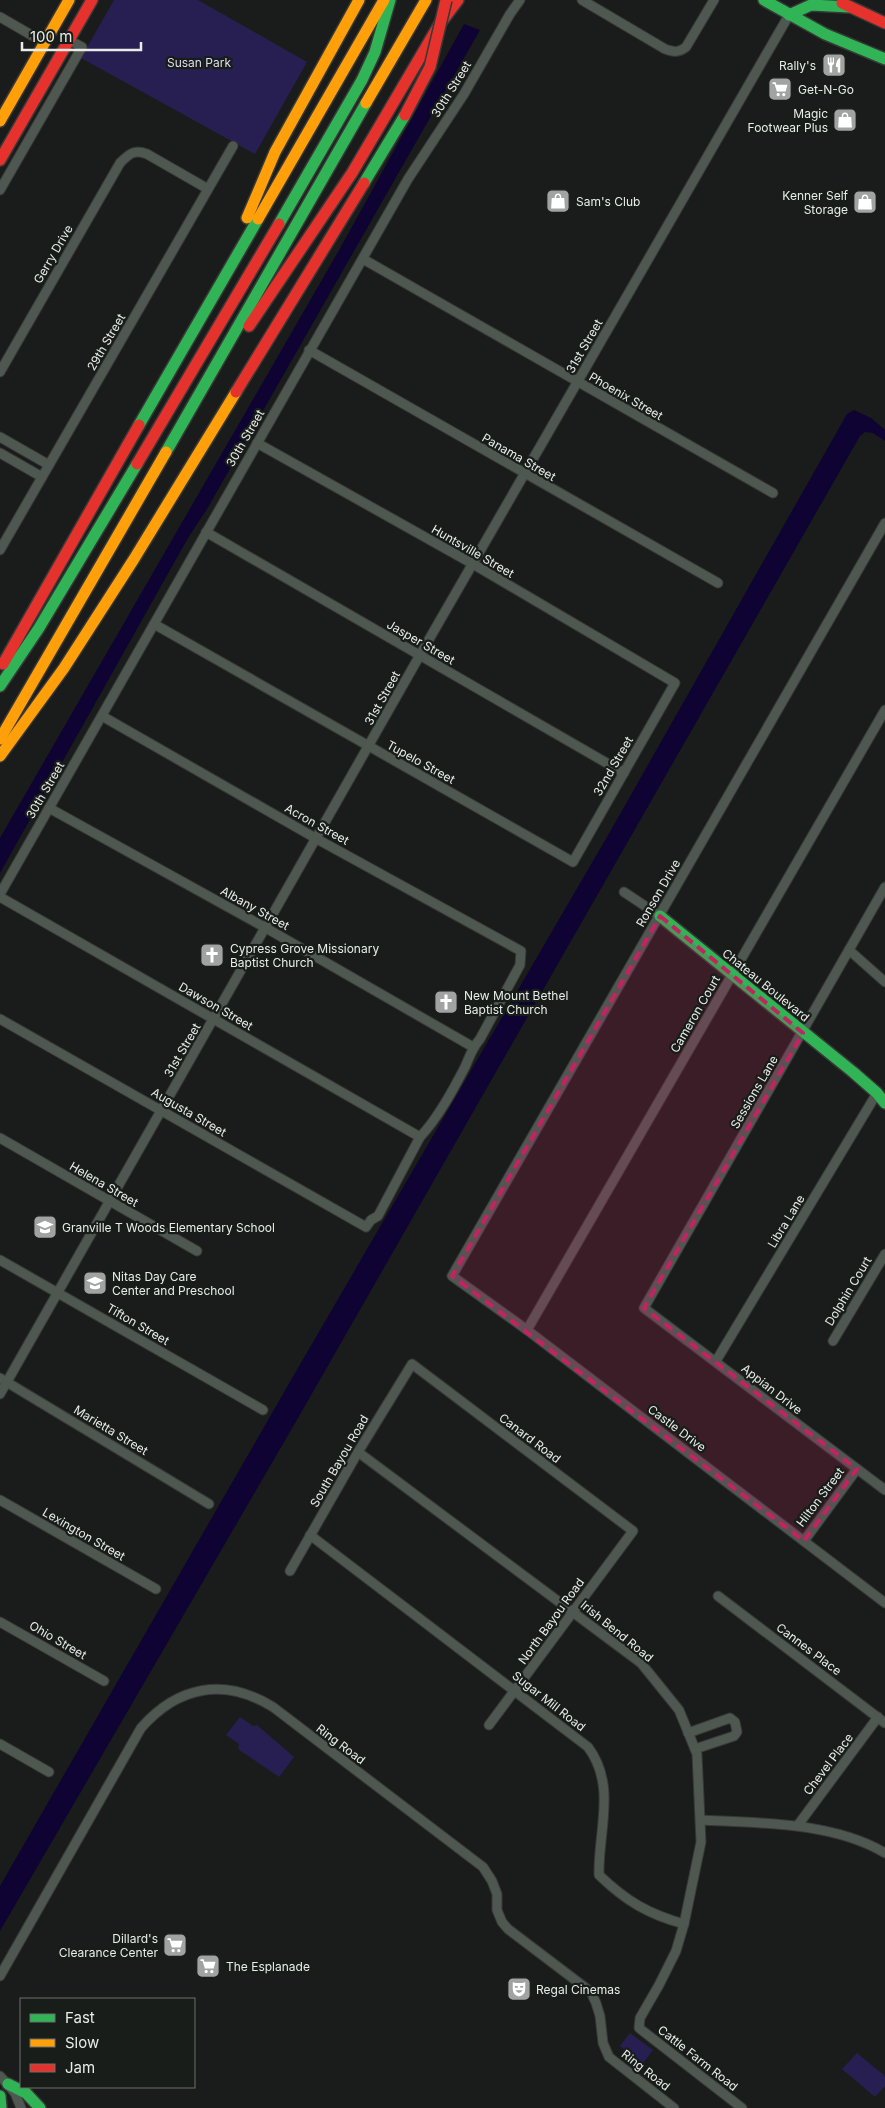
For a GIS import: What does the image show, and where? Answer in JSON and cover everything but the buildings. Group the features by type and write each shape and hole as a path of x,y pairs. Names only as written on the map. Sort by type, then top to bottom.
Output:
{"main road":[{"path":"69,40 61,31 70,0"},
{"path":"0,121 70,0"},
{"path":"0,160 92,0"},
{"path":"230,265 232,249 254,205 276,152 359,0"},
{"path":"0,669 230,265 286,174 306,135 384,0"},
{"path":"0,686 39,628 212,338 362,80 375,52 390,0"},
{"path":"0,739 426,0"},
{"path":"0,756 64,668 134,559 244,381 421,87 430,67 446,0"},
{"path":"208,380 247,329 352,173 439,25 458,0"},
{"path":"764,0 825,34 885,59"},
{"path":"836,0 885,23"},
{"path":"789,15 806,3 818,2 830,6 849,7"},
{"path":"868,52 885,56"},
{"path":"11,140 37,83 36,75 30,68"},
{"name":"Chateau Boulevard","path":"660,916 877,1093 885,1103"},
{"path":"4,2080 26,2093 40,2108"},
{"path":"0,2096 1,2108"}],"street":[{"name":"30th Street","path":"0,895 408,179 464,94 520,0"},
{"path":"582,0 665,49 674,52 686,47 714,0"},
{"name":"31st Street","path":"0,1394 3,1380 58,1293 420,655 789,15"},
{"path":"0,17 45,43"},
{"path":"0,190 82,47 69,40"},
{"name":"29th Street","path":"0,550 233,146"},
{"name":"Gerry Drive","path":"0,372 120,163 132,152 139,151 147,154 208,189"},
{"name":"Phoenix Street","path":"363,259 772,493"},
{"name":"Panama Street","path":"309,350 718,583"},
{"path":"0,437 49,466"},
{"name":"Huntsville Street","path":"257,443 473,564 675,683"},
{"path":"0,453 42,477"},
{"name":"Ronson Drive","path":"452,1276 885,523"},
{"name":"Jasper Street","path":"206,532 624,773"},
{"name":"Tupelo Street","path":"154,624 573,862"},
{"name":"32nd Street","path":"573,862 675,683"},
{"name":"Cameron Court","path":"527,1330 885,710"},
{"name":"Acron Street","path":"102,716 317,839 521,951 520,965 480,1039 473,1047"},
{"name":"Albany Street","path":"49,808 266,928 473,1047"},
{"name":"Sessions Lane","path":"644,1308 885,887"},
{"name":"Chateau Boulevard","path":"624,892 660,916"},
{"name":"Dawson Street","path":"0,895 420,1137"},
{"path":"849,950 885,982"},
{"name":"Augusta Street","path":"0,1019 366,1227 371,1220 378,1216 420,1137"},
{"path":"420,1137 428,1128 465,1066 473,1047"},
{"name":"Libra Lane","path":"716,1361 877,1093"},
{"name":"Helena Street","path":"0,1138 197,1251"},
{"name":"Dolphin Court","path":"833,1341 885,1254"},
{"name":"Tifton Street","path":"0,1260 263,1410"},
{"name":"Castle Drive","path":"452,1276 527,1330 885,1603"},
{"name":"Appian Drive","path":"644,1308 885,1490"},
{"name":"South Bayou Road","path":"290,1571 358,1452 412,1364"},
{"name":"Canard Road","path":"412,1364 633,1531"},
{"name":"Marietta Street","path":"3,1380 209,1504"},
{"name":"Irish Bend Road","path":"358,1452 640,1663 679,1710 697,1754 701,1842 684,1924 676,1951 640,2018 639,2028"},
{"name":"Hilton Street","path":"804,1541 857,1469"},
{"name":"Lexington Street","path":"0,1500 156,1589"},
{"name":"North Bayou Road","path":"489,1725 633,1531"},
{"name":"Sugar Mill Road","path":"310,1535 588,1747 596,1759 603,1777 605,1804 600,1875 631,1902 660,1917 684,1924"},
{"name":"Cannes Place","path":"718,1596 882,1720"},
{"name":"Ohio Street","path":"0,1622 104,1681"},
{"name":"Ring Road","path":"0,1976 141,1728 153,1715 171,1701 189,1693 203,1690 238,1692 261,1700 272,1707 483,1867 489,1874 497,1894 497,1910 502,1922 516,1937 590,1992 600,2016 603,2043 609,2057 674,2108"},
{"path":"688,1732 730,1718 735,1722 737,1732 734,1736 695,1749"},
{"name":"Chevel Place","path":"798,1825 882,1720"},
{"path":"0,1744 49,1772"},
{"path":"701,1820 798,1825 854,1839 885,1853"},
{"name":"Cattle Farm Road","path":"639,2028 742,2108"},
{"path":"4,2080 18,2099 21,2108"}],"highlighted area":[{"path":"660,916 803,1033 644,1308 857,1469 804,1541 452,1276"}],"green space":[{"name":"Susan Park","path":"114,0 198,0 307,62 255,154 81,58"},
{"path":"240,1717 253,1726 257,1725 294,1757 279,1777 238,1749 239,1744 226,1735"},
{"path":"630,2033 653,2050 643,2063 620,2046"},
{"path":"857,2053 885,2076 885,2086 875,2097 842,2069"}],"shaded area":[{"path":"464,24 480,30 207,509 188,538 0,873 0,838 338,252"},
{"path":"854,410 871,418 885,430 885,441 873,433 865,432 860,436 298,1418 0,1931 0,1886 302,1361 611,830 847,414"}],"traffic: fast":[{"path":"279,224 362,80 375,52 390,0"},
{"path":"764,0 825,34 885,59"},
{"path":"789,15 811,5 849,7"},
{"path":"166,452 366,103"},
{"path":"364,183 405,115"},
{"path":"139,425 258,219"},
{"path":"0,686 39,628 137,464"},
{"path":"660,916 853,1072 877,1093 885,1103"},
{"path":"8,2084 26,2093 40,2108"},
{"path":"0,2096 1,2108"}],"traffic: slow":[{"path":"0,121 69,0"},
{"path":"247,218 275,152 359,0"},
{"path":"258,219 384,0"},
{"path":"366,103 426,0"},
{"path":"0,756 64,668 134,559 236,392"},
{"path":"0,739 166,452"}],"traffic: jam":[{"path":"0,160 92,0"},
{"path":"405,115 430,67 446,0"},
{"path":"249,326 352,173 439,25 458,0"},
{"path":"842,3 885,23"},
{"path":"236,392 364,183"},
{"path":"137,464 279,224"},
{"path":"3,664 139,425"}],"place":[{"name":"Rally's","path":"834,65"},
{"name":"Get-N-Go","path":"780,89"},
{"name":"Magic Footwear Plus","path":"845,120"},
{"name":"Sam's Club","path":"558,201"},
{"name":"Kenner Self Storage","path":"865,202"},
{"name":"Cypress Grove Missionary Baptist Church","path":"212,955"},
{"name":"New Mount Bethel Baptist Church","path":"446,1002"},
{"name":"Granville T Woods Elementary School","path":"45,1227"},
{"name":"Nitas Day Care Center and Preschool","path":"95,1283"},
{"name":"Dillard's Clearance Center","path":"175,1945"},
{"name":"The Esplanade","path":"208,1966"},
{"name":"Regal Cinemas","path":"519,1989"}]}
